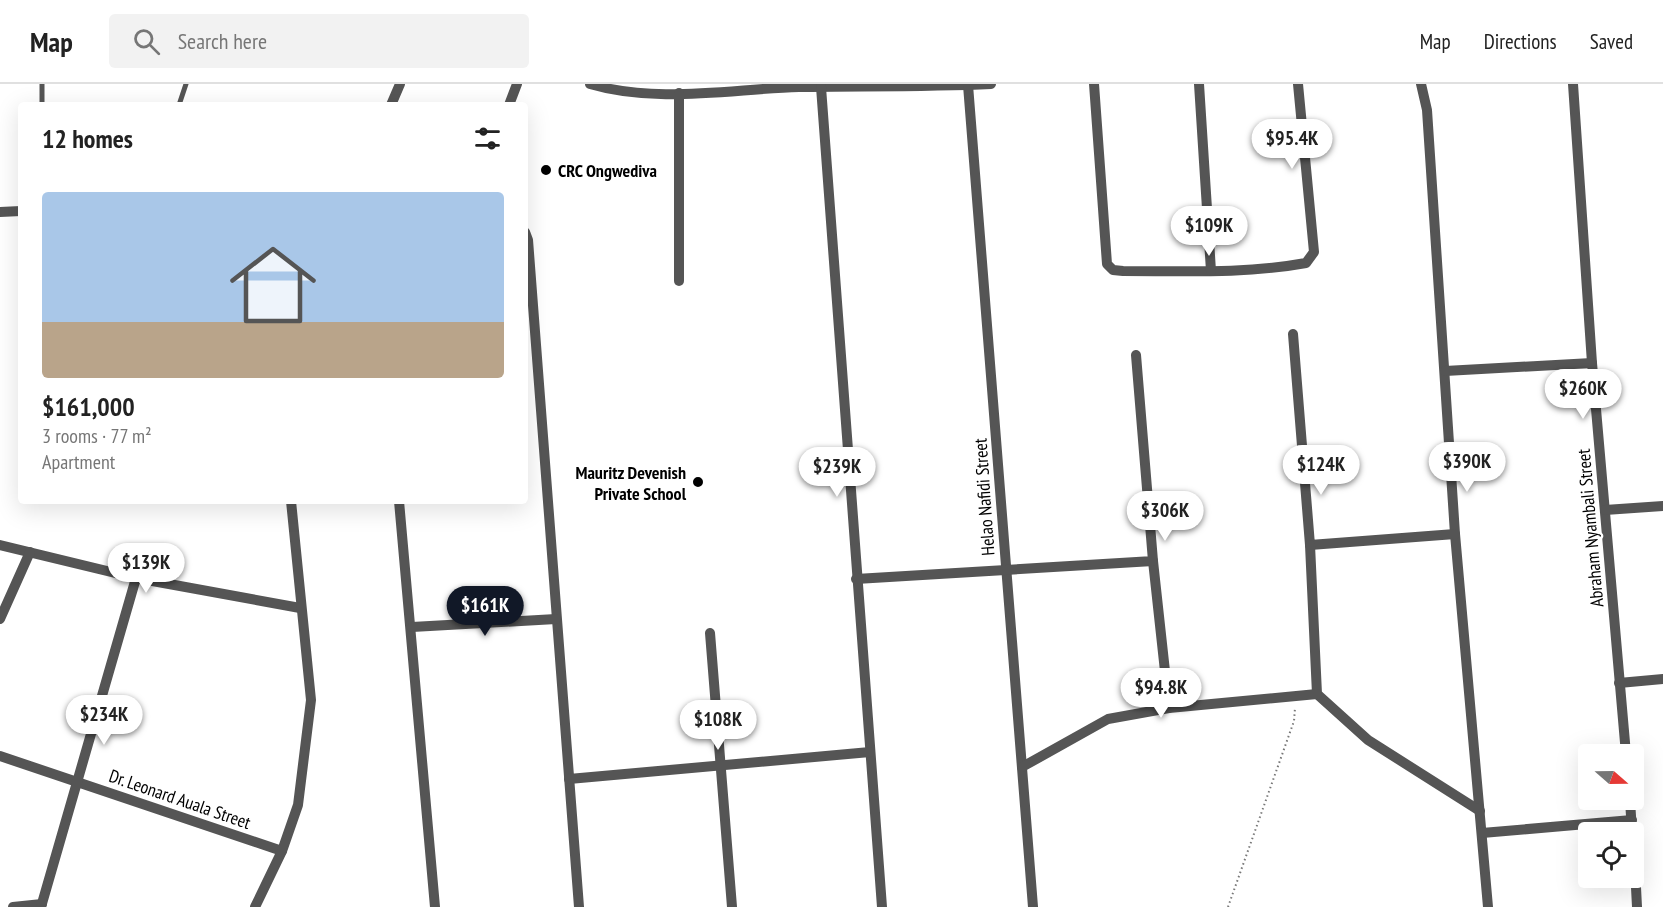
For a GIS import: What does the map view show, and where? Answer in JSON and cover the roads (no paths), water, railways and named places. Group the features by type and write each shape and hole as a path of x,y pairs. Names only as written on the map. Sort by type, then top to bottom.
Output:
{"street":[{"path":"392,102 400,84"},
{"path":"510,102 517,84"},
{"path":"590,84 637,93 991,84"},
{"path":"1094,84 1107,264 1113,270 1123,271 1212,271 1278,268 1306,263 1314,252 1298,84"},
{"path":"1200,84 1212,271"},
{"path":"1421,84 1427,110 1455,534 1488,907"},
{"name":"Abraham Nyambali Street","path":"1573,84 1592,363 1625,744"},
{"name":"Helao Nafidi Street","path":"968,85 1033,907"},
{"path":"821,87 882,907"},
{"path":"679,93 679,281"},
{"path":"0,212 18,211"},
{"path":"528,240 579,907"},
{"path":"1293,334 1310,545 1317,694 1368,740 1480,811"},
{"path":"1136,355 1153,561 1169,708"},
{"path":"1445,371 1592,363"},
{"path":"255,907 282,851 298,805 311,700 291,504"},
{"path":"399,504 435,907"},
{"path":"1605,510 1663,506"},
{"path":"1310,545 1455,534"},
{"path":"0,545 136,578 300,608"},
{"path":"0,619 30,552"},
{"path":"856,579 1153,561"},
{"path":"13,907 42,905 136,578"},
{"path":"412,627 556,619"},
{"path":"710,633 732,907"},
{"path":"1619,682 1663,679"},
{"path":"1022,767 1108,719 1169,708 1317,694"},
{"path":"569,778 870,752"},
{"name":"Dr. Leonard Auala Street","path":"0,756 282,851"},
{"path":"1482,833 1632,820 1631,810"},
{"path":"1636,888 1637,907"}],"lane":[{"path":"42,84 42,102"},
{"path":"179,102 186,84"}],"place":[{"name":"CRC Ongwediva","path":"546,170"},
{"name":"Mauritz Devenish Private School","path":"698,482"}]}
